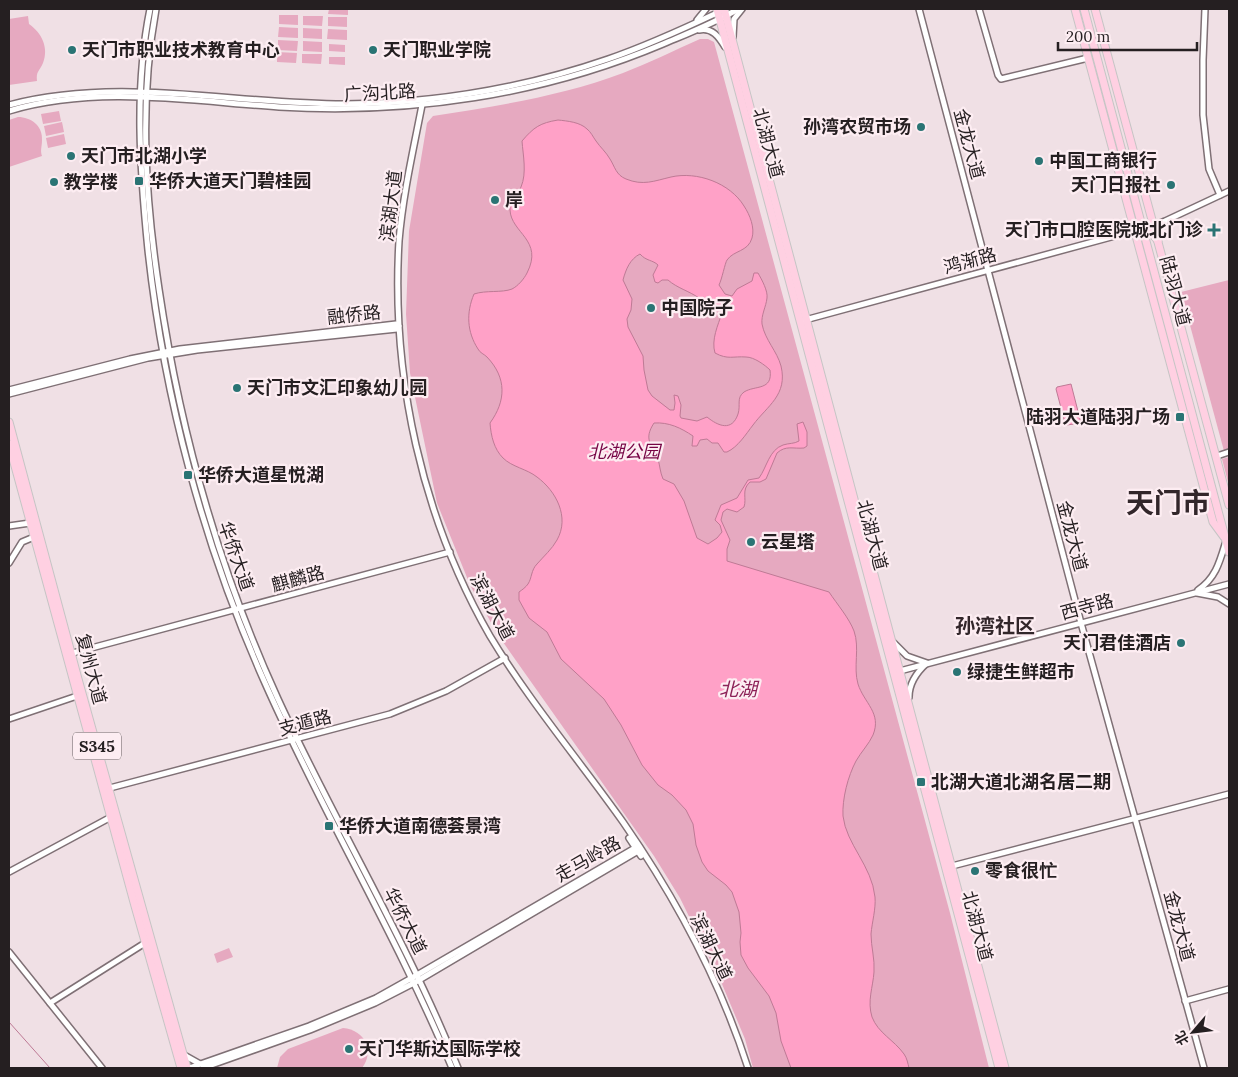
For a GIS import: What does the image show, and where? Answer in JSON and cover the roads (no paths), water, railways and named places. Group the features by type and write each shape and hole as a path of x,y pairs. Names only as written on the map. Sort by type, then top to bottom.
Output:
{"main road":[{"path":"1075,9 1088,58 1141,229 1142,256 1213,522 1228,538"},
{"name":"陆羽大道","path":"1084,9 1141,229 1228,538"},
{"name":"陆羽大道","path":"1088,9 1141,229 1193,399 1228,538 1229,552"},
{"path":"1095,9 1229,505"},
{"name":"北湖大道","path":"722,12 897,671 999,1068"},
{"path":"1141,229 1159,243"},
{"name":"北湖大道","path":"803,320 892,639 897,671 909,703 1005,1068"},
{"path":"1193,399 1197,383"},
{"name":"复州大道","path":"9,422 106,789 188,1068"},
{"path":"1187,429 1202,451"},
{"name":"复州大道","path":"9,444 34,537 69,654"},
{"name":"复州大道","path":"106,789 110,817 181,1068"}],"street":[{"name":"华侨大道","path":"150,9 143,55 142,160 146,230 153,287 166,353 193,463 237,610 295,740 413,981 452,1068"},
{"name":"华侨大道","path":"143,94 156,9"},
{"path":"693,28 706,9"},
{"name":"广沟北路","path":"9,105 32,99 78,92 309,103 420,103 507,87 573,70 632,51 693,28 722,12 740,9"},
{"path":"731,48 733,25 740,9"},
{"name":"金龙大道","path":"919,9 1081,623 1204,1068"},
{"path":"979,9 998,75 1001,79 1088,58"},
{"path":"1205,9 1203,115 1209,169 1220,195"},
{"path":"693,28 713,32 731,48"},
{"name":"广沟北路","path":"9,111 35,104 76,98 143,94"},
{"name":"滨湖大道","path":"420,103 402,184 395,268 397,326 404,395 414,446 428,499 448,552 476,615 503,659 638,849 688,937 717,997 746,1068"},
{"name":"鸿渐路","path":"803,320 1141,229 1229,191"},
{"name":"融侨路","path":"9,390 130,359 166,353 397,326"},
{"name":"融侨路","path":"9,394 166,353"},
{"path":"1217,456 1229,452"},
{"path":"9,526 30,523"},
{"path":"9,563 22,542 34,537"},
{"path":"1194,592 1212,578 1228,538"},
{"name":"麒麟路","path":"69,654 448,552"},
{"name":"西寺路","path":"897,671 1229,584"},
{"path":"1194,592 1209,594 1229,604"},
{"path":"892,639 896,647 906,656 927,663 914,680 908,694 909,703"},
{"name":"支遁路","path":"106,789 381,716 454,688 503,659"},
{"path":"9,719 80,695"},
{"name":"华侨大道","path":"295,740 418,977 458,1068"},
{"path":"952,866 1229,794"},
{"path":"9,872 110,817"},
{"name":"走马岭路","path":"188,1068 201,1066 344,1016 413,981 638,849"},
{"path":"50,1004 145,943"},
{"path":"9,952 102,1068"},
{"path":"1185,1001 1229,990"},
{"path":"184,1055 201,1066"}],"water":[{"name":"北湖","path":"552,121 569,121 584,127 607,154 618,173 626,179 643,182 681,176 702,177 722,185 730,191 738,198 750,217 753,230 750,243 727,260 719,285 725,294 732,296 737,289 752,281 754,273 758,273 760,276 767,295 762,324 781,366 782,385 779,392 742,440 727,452 724,452 718,443 712,443 707,439 700,440 697,446 692,446 693,436 665,423 654,423 649,438 658,459 663,479 674,484 684,501 697,538 708,544 722,532 720,525 715,520 721,505 737,498 748,480 759,478 771,455 778,447 799,441 797,424 803,422 807,432 807,446 804,448 787,448 777,453 766,479 760,482 750,482 747,485 744,507 737,512 727,509 723,512 721,520 730,540 727,549 727,561 829,592 854,631 856,637 858,684 874,714 875,727 873,735 850,774 846,788 843,816 849,836 869,875 875,897 871,934 874,967 870,1000 872,1017 878,1028 904,1054 909,1068 791,1068 781,1041 776,1013 769,996 748,968 741,955 739,912 732,892 708,871 702,862 696,845 693,824 686,810 672,795 658,785 642,765 621,725 604,699 561,659 547,632 529,618 519,600 519,592 528,584 535,566 557,540 561,531 561,514 555,497 544,483 533,474 507,461 495,446 490,423 499,406 502,390 501,381 494,365 474,343 469,315 474,294 512,289 521,282 527,273 532,252 525,238 515,225 510,206 523,182 522,141 538,126","holes":["640,254 658,265 653,275 655,282 668,280 720,309 722,313 714,338 715,353 727,357 752,358 770,370 769,381 766,384 742,394 739,399 738,414 732,423 724,426 707,417 697,421 681,418 681,405 678,396 674,395 674,410 670,410 652,396 648,390 643,356 628,327 627,319 631,310 632,299 623,280 631,262"]},
{"path":"1071,384 1081,423 1067,425 1056,389 1057,387"}],"waterway":[{"path":"9,1022 50,1068"}],"place":[{"name":"天门市职业技术教育中心","path":"72,50"},
{"name":"天门职业学院","path":"373,50"},
{"name":"孙湾农贸市场","path":"921,127"},
{"name":"天门市北湖小学","path":"71,156"},
{"name":"中国工商银行","path":"1039,161"},
{"name":"华侨大道天门碧桂园","path":"139,181"},
{"name":"教学楼","path":"54,182"},
{"name":"天门日报社","path":"1171,185"},
{"name":"岸","path":"495,200"},
{"name":"天门市口腔医院城北门诊","path":"1214,230"},
{"name":"中国院子","path":"651,308"},
{"name":"天门市文汇印象幼儿园","path":"237,388"},
{"name":"陆羽大道陆羽广场","path":"1180,417"},
{"name":"华侨大道星悦湖","path":"188,475"},
{"name":"云星塔","path":"751,542"},
{"name":"天门君佳酒店","path":"1181,643"},
{"name":"绿捷生鲜超市","path":"957,672"},
{"name":"北湖大道北湖名居二期","path":"921,782"},
{"name":"华侨大道南德荟景湾","path":"329,826"},
{"name":"零食很忙","path":"975,871"},
{"name":"天门华斯达国际学校","path":"349,1049"}],"district":[{"name":"天门市","path":"1168,503"},
{"name":"孙湾社区","path":"995,626"}],"park label":[{"name":"北湖公园","path":"624,452"}]}
